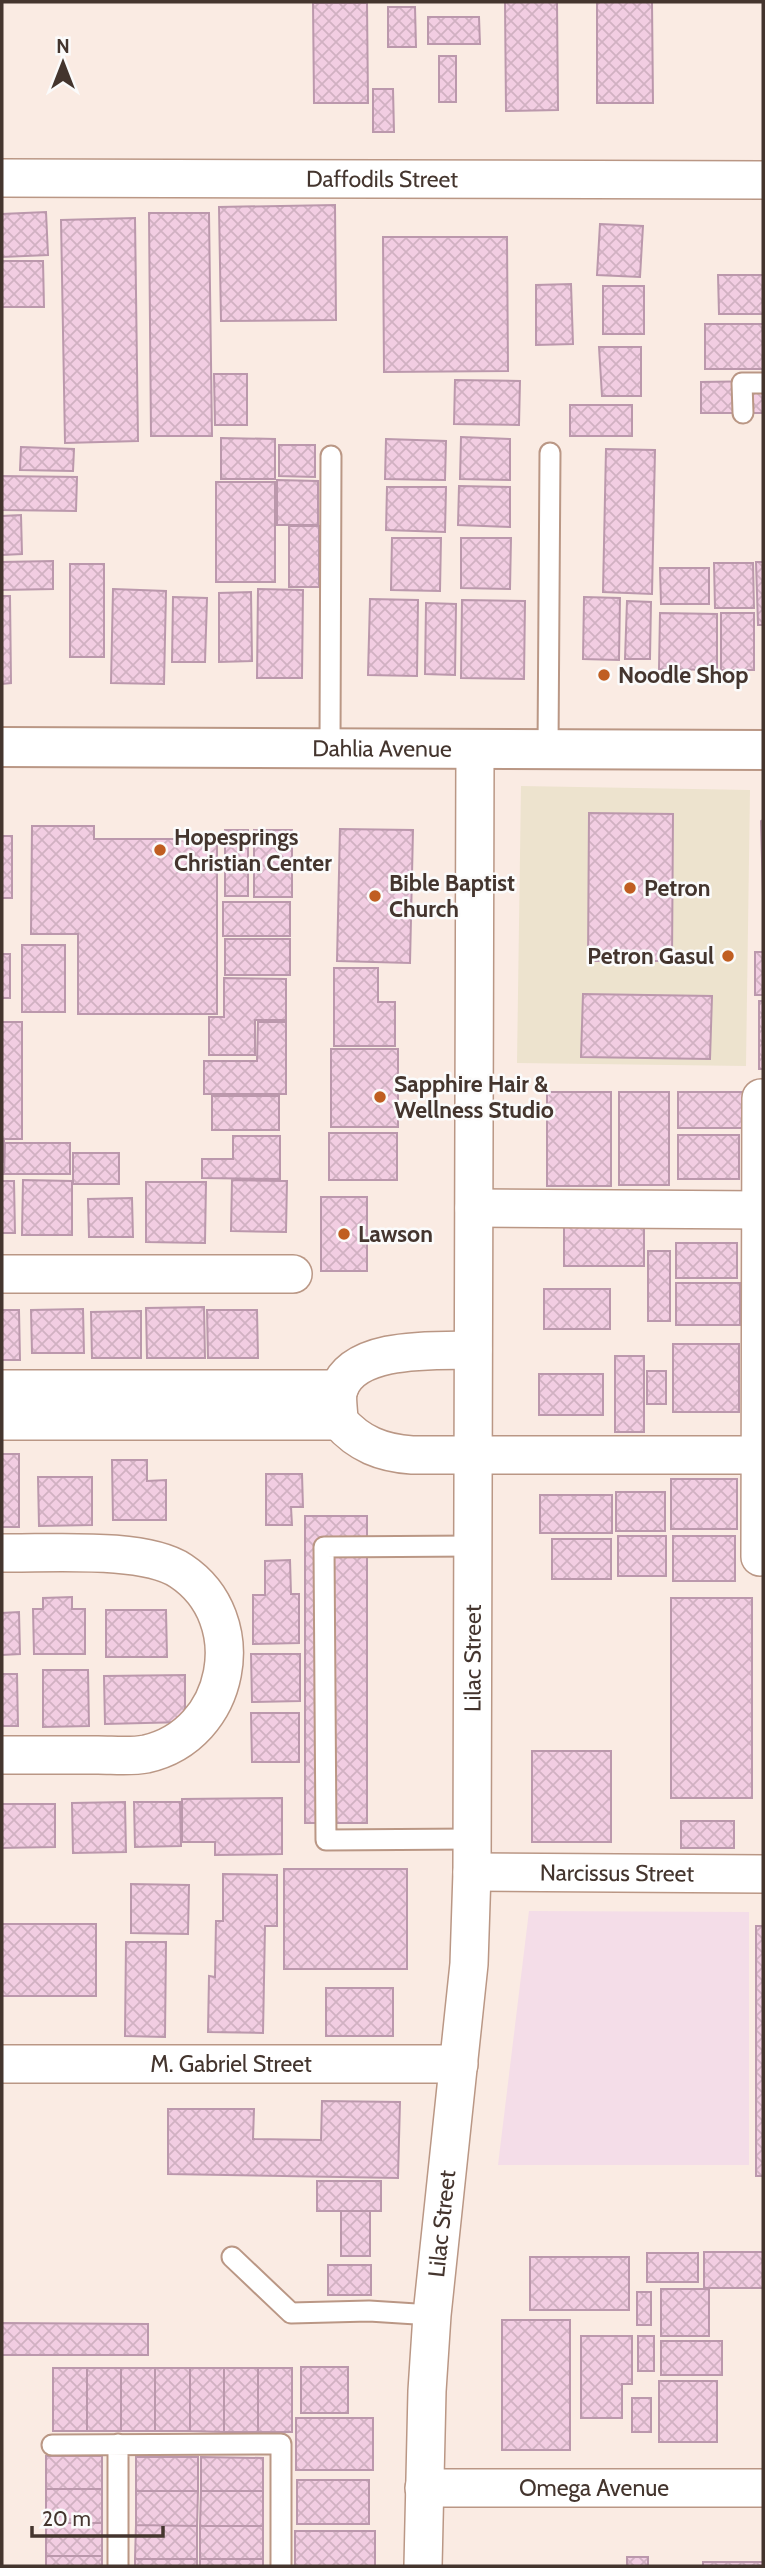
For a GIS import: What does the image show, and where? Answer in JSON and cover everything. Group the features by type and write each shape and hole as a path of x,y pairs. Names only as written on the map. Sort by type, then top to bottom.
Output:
{"street":[{"name":"Daffodils Street","path":"2,178 763,180"},
{"name":"Dahlia Avenue","path":"2,747 763,750"},
{"name":"Lilac Street","path":"422,2566 432,2315 469,1964 472,1856 475,749"},
{"path":"760,1557 761,1098"},
{"path":"474,1208 761,1210"},
{"path":"2,1274 293,1274"},
{"path":"473,1350 407,1351 388,1354 366,1362 348,1374 338,1405 352,1436 370,1447 395,1454 760,1455"},
{"path":"2,1389 235,1405 338,1405"},
{"path":"2,1421 235,1405"},
{"path":"2,1553 150,1558 180,1571 205,1594 221,1624 226,1657 219,1689 203,1718 177,1740 146,1754 2,1755"},
{"name":"Narcissus Street","path":"472,1856 763,1874"},
{"name":"M. Gabriel Street","path":"2,2064 459,2064"},
{"name":"Omega Avenue","path":"424,2488 763,2488"}],"lane":[{"path":"743,413 742,383 763,383"},
{"path":"548,749 550,453"},
{"path":"330,748 331,456"},
{"path":"472,1856 326,1840 324,1546 473,1546"},
{"path":"232,2257 291,2313 369,2311 432,2315"},
{"path":"118,2444 118,2566"},
{"path":"52,2445 281,2444 281,2566"}],"shaded area":[{"path":"521,786 750,790 746,1066 517,1063"},
{"path":"529,1911 749,1912 749,2165 498,2165"}],"building":[{"path":"505,2 557,2 558,110 506,111"},
{"path":"597,2 652,2 653,103 597,103"},
{"path":"313,3 367,3 368,103 314,103"},
{"path":"388,7 415,7 416,47 388,47"},
{"path":"428,17 479,17 480,44 428,44"},
{"path":"439,56 456,56 456,102 439,102"},
{"path":"373,89 393,89 394,132 373,132"},
{"path":"335,205 336,320 221,321 219,207"},
{"path":"46,212 48,255 2,257 2,214"},
{"path":"149,213 209,213 212,436 151,436"},
{"path":"135,218 138,441 65,443 61,220"},
{"path":"600,224 643,226 640,277 597,275"},
{"path":"383,237 507,237 508,371 384,372"},
{"path":"2,261 43,261 44,307 2,307"},
{"path":"718,275 763,275 763,314 719,314"},
{"path":"571,284 573,344 536,345 536,285"},
{"path":"603,286 644,286 644,334 603,334"},
{"path":"705,324 763,324 763,369 705,369"},
{"path":"599,347 641,347 641,396 602,396"},
{"path":"214,374 247,374 247,425 215,425"},
{"path":"455,380 520,381 519,425 454,424"},
{"path":"763,381 763,413 701,413 701,382"},
{"path":"570,405 632,405 632,436 570,436"},
{"path":"461,437 510,439 510,480 460,479"},
{"path":"221,438 275,439 275,479 221,479"},
{"path":"386,439 446,441 445,480 385,479"},
{"path":"279,445 315,445 315,477 279,476"},
{"path":"21,447 74,449 73,471 20,470"},
{"path":"606,449 655,450 652,594 603,592"},
{"path":"2,476 77,477 76,511 2,510"},
{"path":"277,480 318,481 318,525 277,525"},
{"path":"216,482 275,482 275,582 216,582"},
{"path":"459,486 510,487 510,527 458,525"},
{"path":"387,487 446,487 445,532 386,530"},
{"path":"21,515 22,554 2,555 2,516"},
{"path":"289,526 319,526 319,587 289,587"},
{"path":"392,538 441,538 440,591 391,590"},
{"path":"461,538 511,538 510,589 461,588"},
{"path":"53,561 53,589 2,590 2,562"},
{"path":"756,562 763,562 763,625 758,625"},
{"path":"714,563 753,563 754,608 715,608"},
{"path":"70,564 104,564 104,657 70,657"},
{"path":"660,568 709,568 709,604 661,604"},
{"path":"113,589 166,591 164,684 111,683"},
{"path":"258,589 303,590 302,678 257,678"},
{"path":"251,592 252,661 219,662 219,593"},
{"path":"2,596 10,596 11,683 2,684"},
{"path":"173,597 207,598 205,662 172,662"},
{"path":"584,597 620,598 619,660 583,659"},
{"path":"370,599 418,600 417,676 368,675"},
{"path":"462,600 525,601 524,679 461,678"},
{"path":"627,601 651,602 650,659 625,659"},
{"path":"426,603 456,604 455,675 425,674"},
{"path":"660,613 717,614 717,670 659,669"},
{"path":"721,613 754,613 754,670 721,670"},
{"name":"Petron","path":"589,813 673,814 672,961 588,961"},
{"path":"763,820 763,896 761,821"},
{"path":"32,826 94,826 94,839 217,839 217,1014 78,1014 78,934 31,934"},
{"name":"Bible Baptist Church","path":"340,829 413,830 410,963 337,961"},
{"path":"225,830 248,830 248,896 225,896"},
{"path":"254,830 292,830 292,897 254,897"},
{"path":"2,836 12,836 12,898 2,898"},
{"path":"223,902 290,902 290,936 223,936"},
{"path":"225,939 290,939 290,975 225,975"},
{"path":"22,945 65,945 65,1012 22,1012"},
{"path":"755,952 763,952 763,995 755,995"},
{"path":"2,954 10,954 10,998 2,998"},
{"path":"334,968 378,968 378,1002 395,1002 395,1046 334,1046"},
{"path":"224,978 286,979 286,1020 255,1020 255,1055 209,1055 209,1017 224,1017"},
{"path":"583,994 712,996 710,1059 581,1057"},
{"path":"759,1001 763,1001 763,1069 759,1069"},
{"path":"2,1022 22,1022 22,1139 4,1139 4,1162 2,1162"},
{"path":"258,1022 286,1022 286,1094 204,1094 204,1061 257,1061"},
{"path":"331,1049 398,1049 398,1127 331,1127"},
{"path":"547,1092 611,1092 611,1186 547,1186"},
{"path":"619,1092 669,1092 669,1185 619,1185"},
{"path":"678,1092 745,1092 745,1128 678,1128"},
{"path":"212,1096 279,1096 279,1130 212,1130"},
{"path":"329,1133 397,1133 397,1180 329,1180"},
{"path":"678,1135 739,1135 739,1179 678,1179"},
{"path":"233,1136 280,1136 280,1179 202,1178 202,1159 233,1159"},
{"path":"5,1143 70,1143 70,1174 4,1174"},
{"path":"73,1153 119,1153 119,1184 73,1184"},
{"path":"23,1180 72,1181 72,1235 22,1235"},
{"path":"232,1180 287,1181 286,1232 231,1231"},
{"path":"2,1181 14,1181 15,1233 2,1233"},
{"path":"146,1182 206,1182 205,1243 146,1242"},
{"name":"Lawson","path":"321,1197 367,1197 367,1271 321,1271"},
{"path":"132,1198 133,1237 89,1237 88,1199"},
{"path":"564,1224 644,1224 644,1266 564,1266"},
{"path":"676,1243 737,1243 737,1278 676,1278"},
{"path":"648,1251 670,1251 670,1321 648,1321"},
{"path":"676,1283 740,1283 740,1325 676,1325"},
{"path":"544,1289 610,1289 610,1329 544,1329"},
{"path":"204,1307 205,1358 147,1358 146,1308"},
{"path":"83,1309 84,1353 32,1353 31,1310"},
{"path":"2,1310 19,1310 20,1360 2,1360"},
{"path":"207,1310 257,1310 258,1358 208,1358"},
{"path":"141,1311 141,1358 92,1358 91,1312"},
{"path":"673,1344 739,1344 739,1412 673,1412"},
{"path":"615,1356 644,1356 644,1432 615,1432"},
{"path":"647,1371 666,1371 666,1404 647,1404"},
{"path":"539,1374 603,1374 603,1415 539,1415"},
{"path":"2,1454 19,1454 19,1527 2,1527"},
{"path":"112,1460 147,1460 147,1481 166,1480 166,1520 113,1520"},
{"path":"266,1474 302,1474 303,1507 291,1507 292,1525 266,1525"},
{"path":"38,1477 92,1477 92,1525 39,1526"},
{"path":"671,1479 737,1479 737,1529 671,1529"},
{"path":"616,1492 665,1492 665,1531 616,1531"},
{"path":"540,1495 612,1495 612,1533 540,1533"},
{"path":"305,1516 367,1516 367,1823 305,1823"},
{"path":"618,1536 666,1536 666,1576 618,1576"},
{"path":"673,1536 735,1536 735,1581 673,1581"},
{"path":"552,1539 611,1539 611,1579 552,1579"},
{"path":"290,1560 291,1594 299,1594 299,1643 253,1644 253,1595 265,1595 265,1561"},
{"path":"72,1597 72,1609 85,1609 85,1654 34,1654 33,1609 43,1609 43,1598"},
{"path":"671,1598 752,1598 752,1798 671,1798"},
{"path":"106,1610 166,1610 167,1657 106,1657"},
{"path":"19,1612 20,1654 2,1655 2,1613"},
{"path":"251,1654 300,1654 300,1701 252,1702"},
{"path":"43,1670 88,1670 89,1726 43,1727"},
{"path":"2,1674 17,1674 18,1726 2,1726"},
{"path":"185,1675 185,1722 105,1724 104,1676"},
{"path":"251,1713 299,1713 299,1762 252,1762"},
{"path":"532,1751 611,1751 611,1842 532,1842"},
{"path":"282,1798 282,1854 215,1855 215,1842 182,1842 182,1799"},
{"path":"125,1802 126,1852 73,1853 72,1803"},
{"path":"134,1802 180,1802 181,1846 135,1847"},
{"path":"2,1804 55,1804 55,1847 2,1848"},
{"path":"681,1821 734,1821 734,1848 681,1848"},
{"path":"284,1869 407,1869 407,1969 284,1969"},
{"path":"223,1874 277,1875 277,1926 265,1926 263,2033 208,2032 209,1976 215,1977 216,1921 223,1921"},
{"path":"131,1884 189,1885 188,1934 131,1933"},
{"path":"2,1924 96,1924 96,1996 2,1996"},
{"path":"756,1926 763,1926 763,2176 756,2176"},
{"path":"126,1942 166,1942 165,2037 125,2036"},
{"path":"326,1988 393,1988 393,2036 326,2036"},
{"path":"322,2101 400,2102 398,2178 168,2174 168,2109 254,2109 253,2139 321,2140"},
{"path":"317,2181 381,2181 381,2211 317,2211"},
{"path":"341,2211 370,2211 370,2256 341,2256"},
{"path":"704,2252 763,2252 763,2288 704,2288"},
{"path":"647,2253 698,2253 698,2282 647,2282"},
{"path":"530,2257 629,2257 629,2310 530,2310"},
{"path":"328,2265 371,2265 371,2295 328,2295"},
{"path":"661,2289 709,2289 709,2336 661,2336"},
{"path":"637,2292 651,2292 651,2325 637,2325"},
{"path":"502,2320 570,2320 570,2450 502,2450"},
{"path":"2,2323 148,2324 148,2355 2,2355"},
{"path":"581,2336 632,2336 632,2384 622,2384 622,2418 581,2418"},
{"path":"638,2336 654,2336 654,2371 638,2371"},
{"path":"661,2341 722,2341 722,2375 661,2375"},
{"path":"301,2367 348,2367 348,2413 301,2413"},
{"path":"53,2368 87,2368 87,2431 53,2431"},
{"path":"87,2368 121,2368 121,2431 87,2431"},
{"path":"121,2368 155,2368 155,2431 121,2431"},
{"path":"155,2368 190,2368 190,2431 155,2431"},
{"path":"190,2368 224,2368 224,2432 190,2431"},
{"path":"224,2368 258,2368 258,2432 224,2432"},
{"path":"258,2368 292,2368 292,2432 258,2432"},
{"path":"659,2381 717,2381 717,2442 659,2442"},
{"path":"632,2398 651,2398 651,2432 632,2432"},
{"path":"296,2418 373,2418 373,2470 296,2470"},
{"path":"46,2456 102,2456 102,2489 46,2489"},
{"path":"136,2457 198,2457 198,2491 136,2491"},
{"path":"201,2457 263,2458 263,2491 201,2491"},
{"path":"297,2480 369,2480 369,2524 297,2524"},
{"path":"46,2489 102,2489 102,2523 46,2523"},
{"path":"136,2491 198,2491 197,2526 136,2525"},
{"path":"201,2491 263,2491 263,2526 200,2526"},
{"path":"46,2523 102,2523 102,2556 46,2556"},
{"path":"136,2525 197,2526 197,2559 135,2559"},
{"path":"200,2526 263,2526 263,2559 200,2559"},
{"path":"295,2531 375,2531 375,2566 295,2566"},
{"path":"46,2556 102,2556 102,2566 46,2566"},
{"path":"627,2557 648,2557 648,2566 627,2566"},
{"path":"135,2559 197,2559 197,2566 135,2566"},
{"path":"200,2559 263,2559 263,2566 200,2566"},
{"path":"703,2562 763,2562 763,2566 703,2566"}],"place":[{"name":"Noodle Shop","path":"604,675"},
{"name":"Hopesprings Christian Center","path":"160,850"},
{"name":"Petron","path":"630,888"},
{"name":"Bible Baptist Church","path":"375,896"},
{"name":"Petron Gasul","path":"728,956"},
{"name":"Sapphire Hair & Wellness Studio","path":"380,1097"},
{"name":"Lawson","path":"344,1234"}]}
